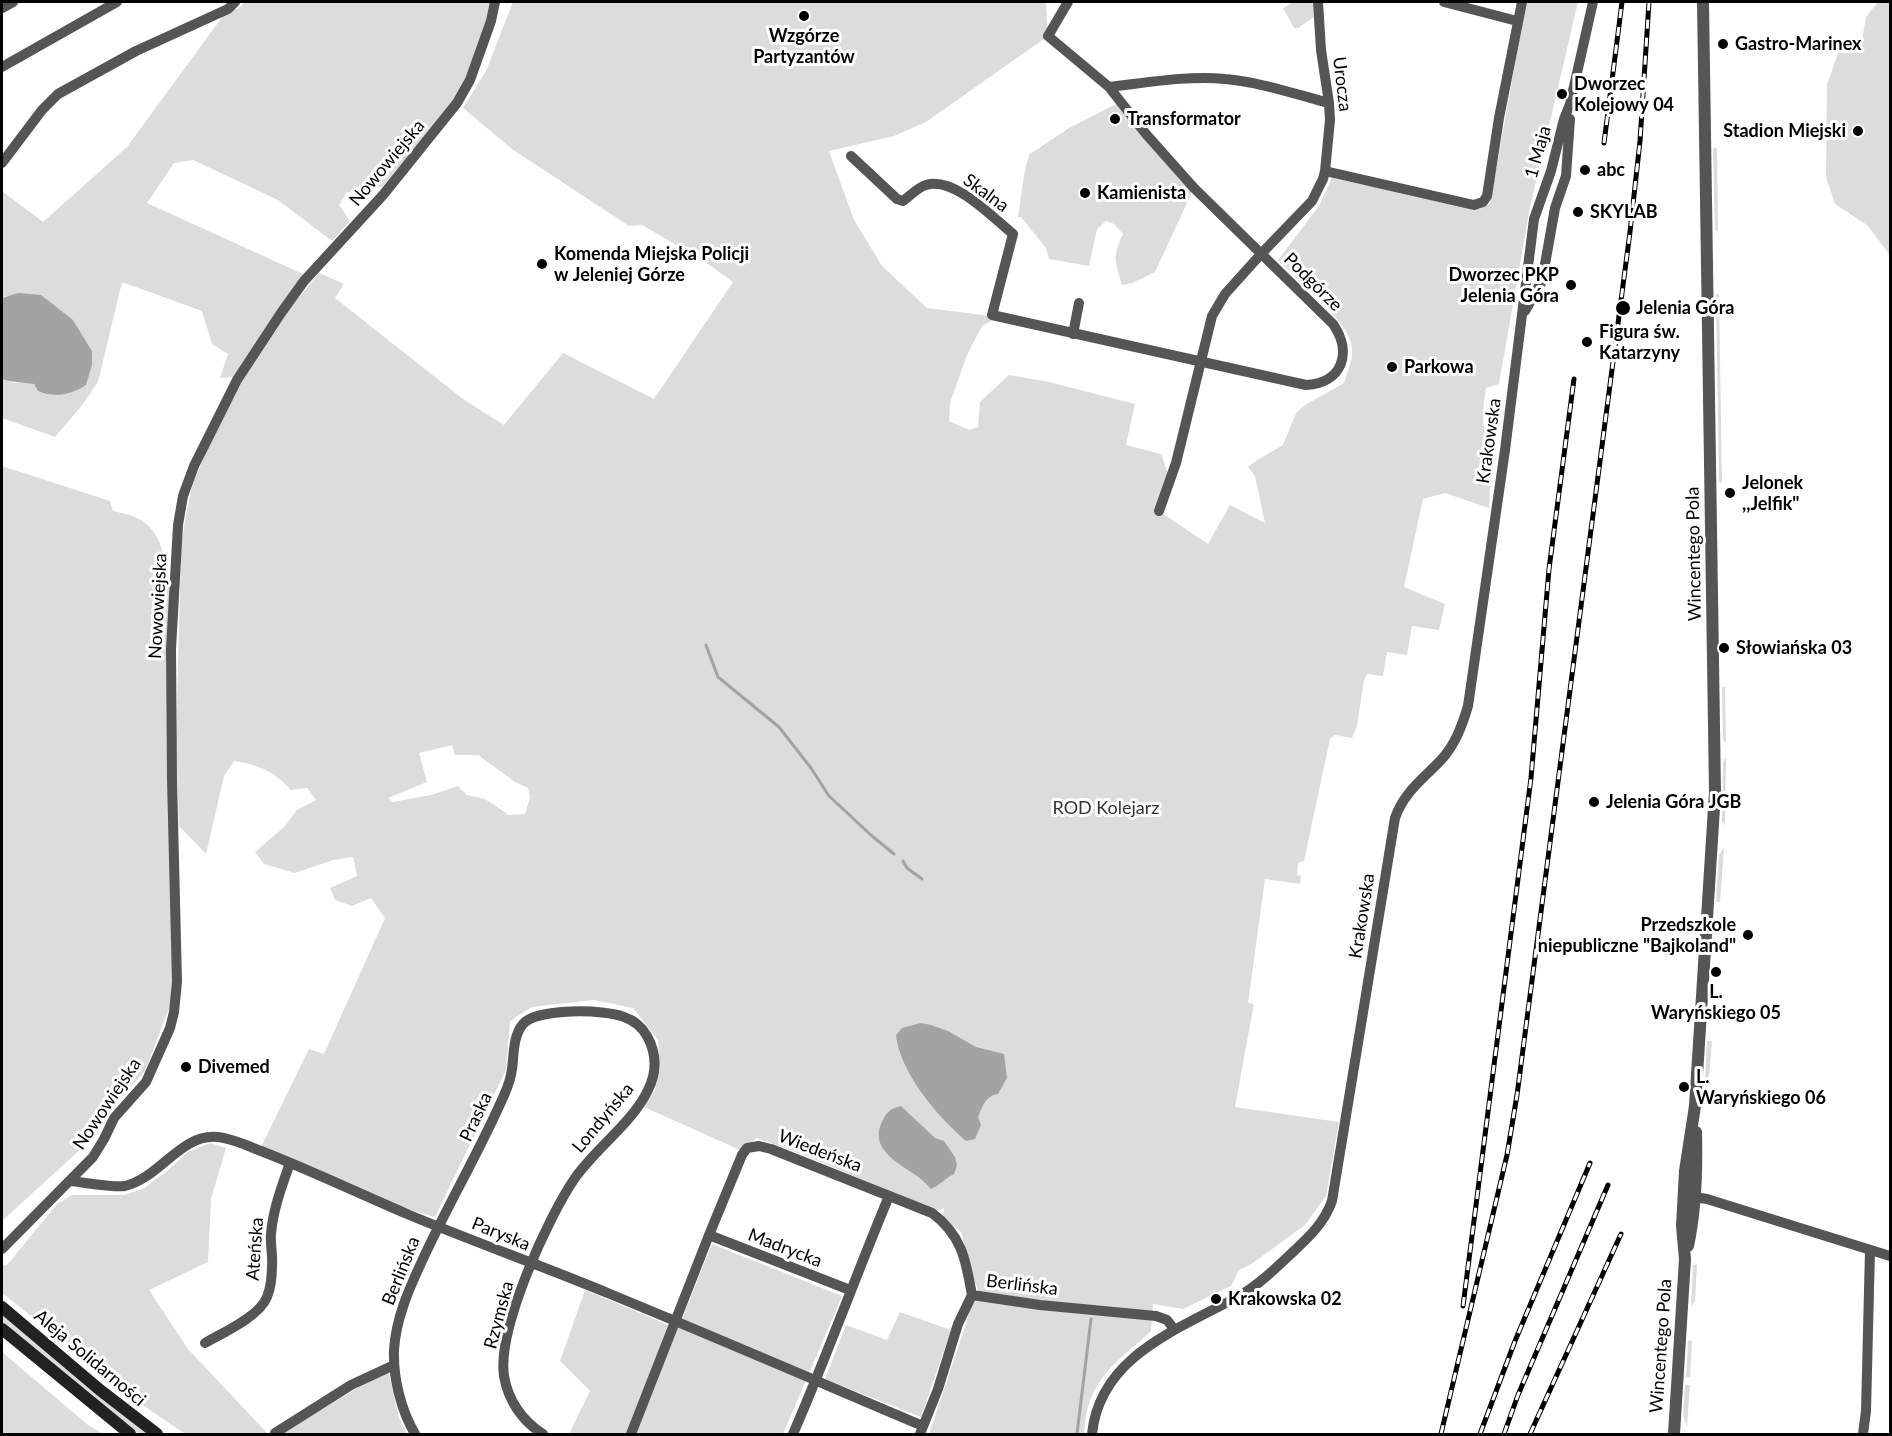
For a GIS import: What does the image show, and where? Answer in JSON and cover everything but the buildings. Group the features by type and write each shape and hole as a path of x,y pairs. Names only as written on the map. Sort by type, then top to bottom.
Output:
{"main road":[{"name":"Aleja Solidarności","path":"2,1307 108,1397 158,1434"},
{"name":"Aleja Solidarności","path":"2,1329 130,1434"}],"street":[{"path":"2,8 13,2"},
{"path":"2,68 117,2"},
{"name":"Nowowiejska","path":"2,1249 70,1181 99,1148 114,1118 146,1082 170,1028 174,1012 177,972 171,649 179,510 186,485 237,380 304,280 383,195 457,103 470,80 491,21 495,2"},
{"name":"Podgórze","path":"1013,234 992,315 1306,385 1314,385 1331,378 1340,366 1343,348 1338,332 1194,188 1146,134 1109,87 1048,36 1068,2"},
{"name":"Urocza","path":"1318,2 1321,50 1330,120 1325,171"},
{"path":"1444,2 1517,21"},
{"path":"1325,171 1474,205 1483,202 1487,196 1522,2"},
{"name":"1 Maja","path":"1523,314 1534,219 1551,171 1570,104 1593,2"},
{"name":"Wincentego Pola","path":"1674,1434 1685,1259 1692,1226 1694,1197 1695,1106 1713,834 1715,751 1703,2"},
{"path":"2,163 42,110 58,94 228,4"},
{"path":"1109,87 1162,81 1225,79 1260,85 1329,103"},
{"path":"1523,314 1542,281 1555,208 1566,176 1570,104"},
{"name":"Skalna","path":"851,156 897,199 903,201 927,185 946,185 965,194 1013,234"},
{"name":"Podgórze","path":"1159,511 1176,464 1212,316 1225,294 1312,201 1325,171"},
{"path":"1073,334 1079,303"},
{"name":"Krakowska","path":"1092,1434 1098,1406 1112,1379 1131,1360 1174,1329 1242,1294 1272,1272 1316,1229 1328,1212 1332,1201 1395,818 1398,808 1409,791 1451,747 1468,706 1523,314"},
{"name":"Londyńska","path":"531,1017 551,1013 587,1011 623,1016 635,1023 646,1034 653,1049 655,1073 648,1092 638,1108 576,1176 561,1199 531,1263"},
{"name":"Praska","path":"438,1227 477,1154 506,1090 512,1072 518,1033 531,1017"},
{"name":"Wincentego Pola","path":"1685,1259 1682,1226 1684,1187 1695,1106"},
{"name":"Paryska","path":"70,1181 124,1186 145,1177 190,1142 217,1136 230,1139 438,1227 600,1290 816,1381 922,1430"},
{"name":"Wiedeńska","path":"675,1322 742,1155 747,1149 759,1146 932,1213 945,1223 960,1244 968,1270 972,1295"},
{"name":"Ateńska","path":"204,1343 255,1312 266,1300 273,1263 271,1234 276,1206 290,1163"},
{"path":"1684,1187 1694,1197 1707,1199 1890,1256"},
{"path":"793,1434 889,1196"},
{"name":"Berlińska","path":"415,1434 405,1417 394,1365 395,1340 404,1301 438,1227"},
{"name":"Madrycka","path":"709,1235 850,1290"},
{"path":"1863,1434 1866,1411 1870,1250"},
{"name":"Rzymska","path":"531,1263 509,1327 503,1361 509,1394 516,1408 528,1424 543,1434"},
{"name":"Berlińska","path":"922,1430 938,1389 958,1324 972,1295 1040,1305 1156,1316 1167,1320 1174,1329"},
{"path":"631,1434 675,1322"},
{"path":"275,1433 351,1385 394,1365"}],"green space":[{"path":"245,2 495,2 470,80 383,186 367,192 347,192 339,205 350,221 332,241 278,200 193,160 174,163 147,203 303,274 234,377 220,378 228,354 212,344 202,311 122,282 98,382 55,437 2,418 2,379 15,383 34,384 92,365 92,351 73,320 5,296 2,298 2,191 43,222 127,147 228,9 238,9"},
{"name":"ROD Kolejarz","path":"513,2 1046,2 1048,36 926,122 894,136 829,151 854,220 882,266 927,308 998,317 982,326 967,355 950,403 949,421 969,430 978,427 980,402 1009,375 1049,382 1135,404 1126,445 1161,454 1170,479 1159,511 1208,544 1230,505 1265,523 1255,476 1248,467 1283,445 1296,413 1305,405 1344,383 1352,352 1347,332 1308,288 1278,260 1319,206 1332,178 1480,209 1490,204 1526,2 1578,2 1530,207 1499,384 1486,388 1484,424 1492,444 1489,508 1445,493 1423,499 1404,587 1445,604 1439,630 1412,626 1407,655 1387,652 1383,676 1367,674 1364,680 1357,726 1352,738 1335,735 1330,739 1304,861 1298,863 1297,875 1301,876 1300,884 1265,879 1248,1003 1254,1004 1235,1107 1339,1122 1326,1196 1305,1225 1250,1265 1239,1270 1231,1286 1183,1309 1153,1304 1151,1331 1114,1364 1097,1386 1086,1415 1084,1434 929,1434 978,1289 972,1276 961,1232 943,1217 944,1208 937,1211 804,1155 757,1138 740,1150 644,1107 655,1090 660,1069 658,1040 633,1008 594,1000 532,1007 510,1021 506,1070 435,1217 393,1205 261,1147 309,1049 324,1054 385,918 371,898 352,906 335,900 330,888 357,876 353,857 333,860 295,873 264,864 255,852 284,827 297,810 316,800 307,788 291,790 266,770 234,761 224,776 206,854 179,826 176,738 181,553 184,526 192,486 209,445 253,361 286,313 319,273 344,284 335,298 463,399 504,425 563,353 654,399 733,282 705,262 642,225 629,226 512,149 463,108 486,71","holes":["452,745 455,755 478,755 515,782 528,788 530,797 525,814 509,815 485,799 467,795 458,786 431,795 393,802 388,798 427,782 419,753"]},
{"path":"1293,2 1313,2 1314,17 1298,28 1294,28 1283,8"},
{"name":"Stadion Miejski","path":"1878,2 1890,2 1890,255 1867,225 1835,204 1826,177 1827,85 1838,53 1860,52 1866,17"},
{"path":"1122,101 1194,188 1155,272 1132,283 1122,285 1116,259 1117,248 1123,234 1114,224 1106,221 1097,229 1089,266 1049,259 1046,248 1021,217 1018,217 1030,154 1069,128"},
{"path":"1713,148 1717,148 1718,232 1715,229"},
{"path":"1716,294 1719,294 1722,483 1719,482"},
{"path":"2,466 110,501 113,511 132,516 146,524 160,544 167,571 171,610 174,983 170,1006 145,1071 124,1095 109,1107 94,1137 2,1221"},
{"path":"1722,687 1725,687 1726,743 1723,740"},
{"path":"1726,757 1725,826 1722,821 1723,762"},
{"path":"1724,847 1720,902 1716,902 1719,855"},
{"path":"1707,1041 1712,1041 1708,1088 1705,1079"},
{"path":"210,1143 226,1148 211,1199 208,1262 149,1290 188,1349 268,1434 185,1434 147,1408 2,1293 2,1266 7,1265 57,1204 72,1195 124,1195 143,1189 188,1152"},
{"path":"712,1244 842,1296 783,1434 569,1434 590,1391 560,1361 585,1290 678,1329"},
{"path":"1697,1264 1695,1302 1691,1306 1693,1265"},
{"path":"900,1312 951,1330 921,1417 825,1379 846,1325 887,1340"},
{"path":"2,1314 96,1394 148,1434 139,1434 93,1399 2,1322"},
{"path":"1688,1340 1692,1341 1690,1377 1686,1377"},
{"path":"2,1352 88,1425 103,1434 2,1434"},
{"path":"388,1370 399,1418 407,1434 280,1434"},
{"path":"1685,1385 1690,1385 1687,1427 1683,1415"}],"shaded area":[{"path":"18,293 41,295 73,320 92,351 92,365 86,385 75,391 57,395 38,391 34,384 2,379 2,298"},
{"path":"921,1023 948,1031 976,1047 1004,1054 1007,1078 998,1094 987,1099 983,1105 978,1117 981,1125 975,1139 966,1141 944,1120 922,1093 905,1064 896,1035 902,1028"},
{"path":"901,1106 935,1138 944,1141 955,1157 957,1165 954,1174 931,1189 888,1155 880,1141 881,1124 888,1112"}],"waterway":[{"path":"706,645 718,677 779,727 811,768 829,796 894,854"},
{"path":"903,861 907,868 922,879"},
{"path":"1077,1434 1091,1319"}],"railway":[{"path":"1604,143 1622,2"},
{"path":"1441,1434 1507,1155 1517,1095 1630,232 1640,141 1649,2"},
{"path":"1463,1306 1531,778 1549,569 1574,379"},
{"path":"1480,1434 1515,1341 1590,1163"},
{"path":"1504,1434 1518,1395 1608,1185"},
{"path":"1530,1434 1621,1234"}],"place":[{"name":"Wzgórze Partyzantów","path":"804,16"},
{"name":"Gastro-Marinex","path":"1723,44"},
{"name":"Dworzec Kolejowy 04","path":"1562,94"},
{"name":"Transformator","path":"1115,119"},
{"name":"Stadion Miejski","path":"1858,131"},
{"name":"abc","path":"1585,170"},
{"name":"Kamienista","path":"1085,193"},
{"name":"SKYLAB","path":"1578,212"},
{"name":"Komenda Miejska Policji w Jeleniej Górze","path":"542,264"},
{"name":"Dworzec PKP Jelenia Góra","path":"1571,285"},
{"name":"Jelenia Góra","path":"1623,308"},
{"name":"Figura św. Katarzyny","path":"1587,342"},
{"name":"Parkowa","path":"1392,367"},
{"name":"Jelonek ,,Jelfik\"","path":"1730,493"},
{"name":"Słowiańska 03","path":"1724,648"},
{"name":"Jelenia Góra JGB","path":"1594,802"},
{"name":"Przedszkole niepubliczne \"Bajkoland\"","path":"1748,935"},
{"name":"L. Waryńskiego 05","path":"1716,972"},
{"name":"Divemed","path":"186,1067"},
{"name":"L. Waryńskiego 06","path":"1684,1087"},
{"name":"Krakowska 02","path":"1216,1299"}]}
